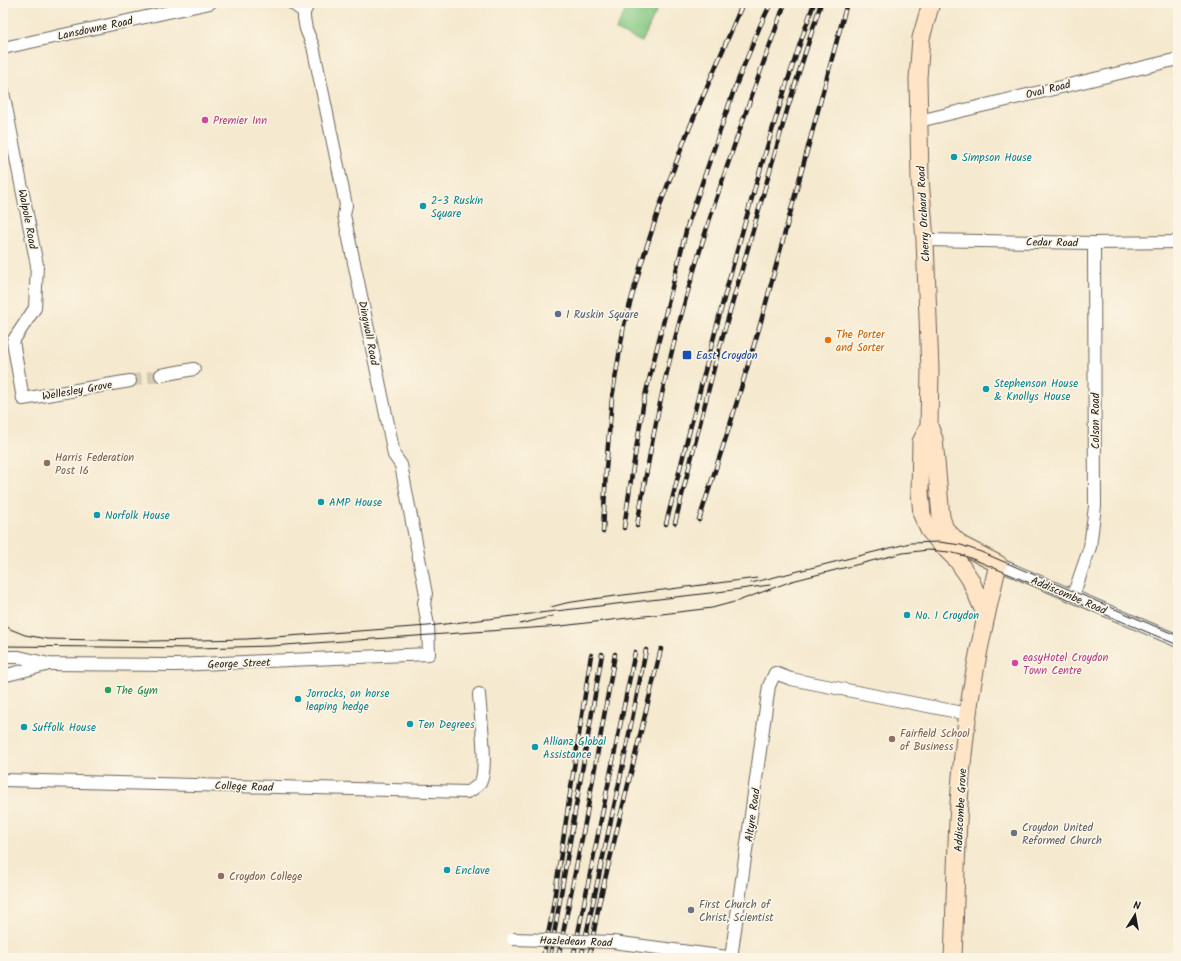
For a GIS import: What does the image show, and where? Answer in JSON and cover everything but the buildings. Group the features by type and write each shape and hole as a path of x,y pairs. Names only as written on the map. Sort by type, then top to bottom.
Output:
{"street":[{"name":"Lansdowne Road","path":"3,48 210,3"},
{"name":"Dingwall Road","path":"292,3 306,7 306,30 313,46 346,205 344,215 394,455 401,465 417,543 426,594 424,603 428,626 429,654"},
{"name":"Cherry Orchard Road","path":"930,3 921,38 918,78 920,179 925,240 930,370 928,426 934,439 941,517 955,549"},
{"name":"Oval Road","path":"919,121 1178,59"},
{"name":"Walpole Road","path":"3,92 37,265 35,308 13,341 23,399"},
{"name":"Cedar Road","path":"925,240 1094,243 1178,242"},
{"name":"Colson Road","path":"1073,596 1090,547 1095,506 1094,243"},
{"path":"161,375 194,369"},
{"name":"Wellesley Grove","path":"23,399 130,381"},
{"name":"Addiscombe Road","path":"955,549 998,564 1178,641"},
{"path":"955,549 957,560 970,579 986,616"},
{"name":"Addiscombe Grove","path":"953,958 960,791 968,714 986,616 998,564"},
{"name":"George Street","path":"3,657 19,657 49,664 212,664 429,654"},
{"name":"George Street","path":"3,676 49,664"},
{"name":"Altyre Road","path":"731,958 769,686 775,673 791,679 968,714"},
{"name":"College Road","path":"3,780 467,792 481,782 484,760 479,694"},
{"name":"Hazledean Road","path":"513,939 613,942 735,958"}],"green space":[{"path":"629,3 660,3 642,42 616,30"}],"tunnel":[{"path":"130,381 161,375"}],"tram line":[{"path":"751,583 910,543 939,542 961,545 981,552 1178,636"},
{"path":"3,646 198,648 271,646 561,626 712,608 738,601 792,581 903,553 928,550 949,552 965,556 1178,645"},
{"path":"551,607 566,603 600,598 757,578"},
{"path":"3,623 10,629 25,635 48,639 152,641 247,639 428,626 770,585"},
{"path":"520,624 553,616"}],"railway":[{"path":"603,532 606,469 612,398 624,325 642,261 662,200 686,136 743,3"},
{"path":"624,528 644,400 687,227 734,90 771,3"},
{"path":"637,526 669,362 686,296 726,170 785,3"},
{"path":"666,524 716,327 752,196 792,67 814,3"},
{"path":"675,523 715,364 788,107 821,3"},
{"path":"699,520 730,425 760,325 847,3"},
{"path":"589,958 599,904 661,649"},
{"path":"581,958 646,650"},
{"path":"573,958 635,652"},
{"path":"550,958 602,654"},
{"path":"558,958 586,818 615,654"},
{"path":"543,958 551,920 591,655"}],"place":[{"name":"Premier Inn","path":"205,120"},
{"name":"Simpson House","path":"954,157"},
{"name":"2-3 Ruskin Square","path":"423,206"},
{"name":"1 Ruskin Square","path":"558,314"},
{"name":"The Porter and Sorter","path":"828,340"},
{"name":"East Croydon","path":"687,355"},
{"name":"Stephenson House & Knollys House","path":"986,389"},
{"name":"Harris Federation Post 16","path":"47,463"},
{"name":"AMP House","path":"321,502"},
{"name":"Norfolk House","path":"97,515"},
{"name":"No. 1 Croydon","path":"907,615"},
{"name":"easyHotel Croydon Town Centre","path":"1015,663"},
{"name":"The Gym","path":"108,690"},
{"name":"Jorrocks, on horse leaping hedge","path":"298,699"},
{"name":"Ten Degrees","path":"410,724"},
{"name":"Suffolk House","path":"24,727"},
{"name":"Fairfield School of Business","path":"892,739"},
{"name":"Allianz Global Assistance","path":"535,747"},
{"name":"Croydon United Reformed Church","path":"1014,833"},
{"name":"Enclave","path":"447,870"},
{"name":"Croydon College","path":"221,876"},
{"name":"First Church of Christ, Scientist","path":"691,910"}]}
